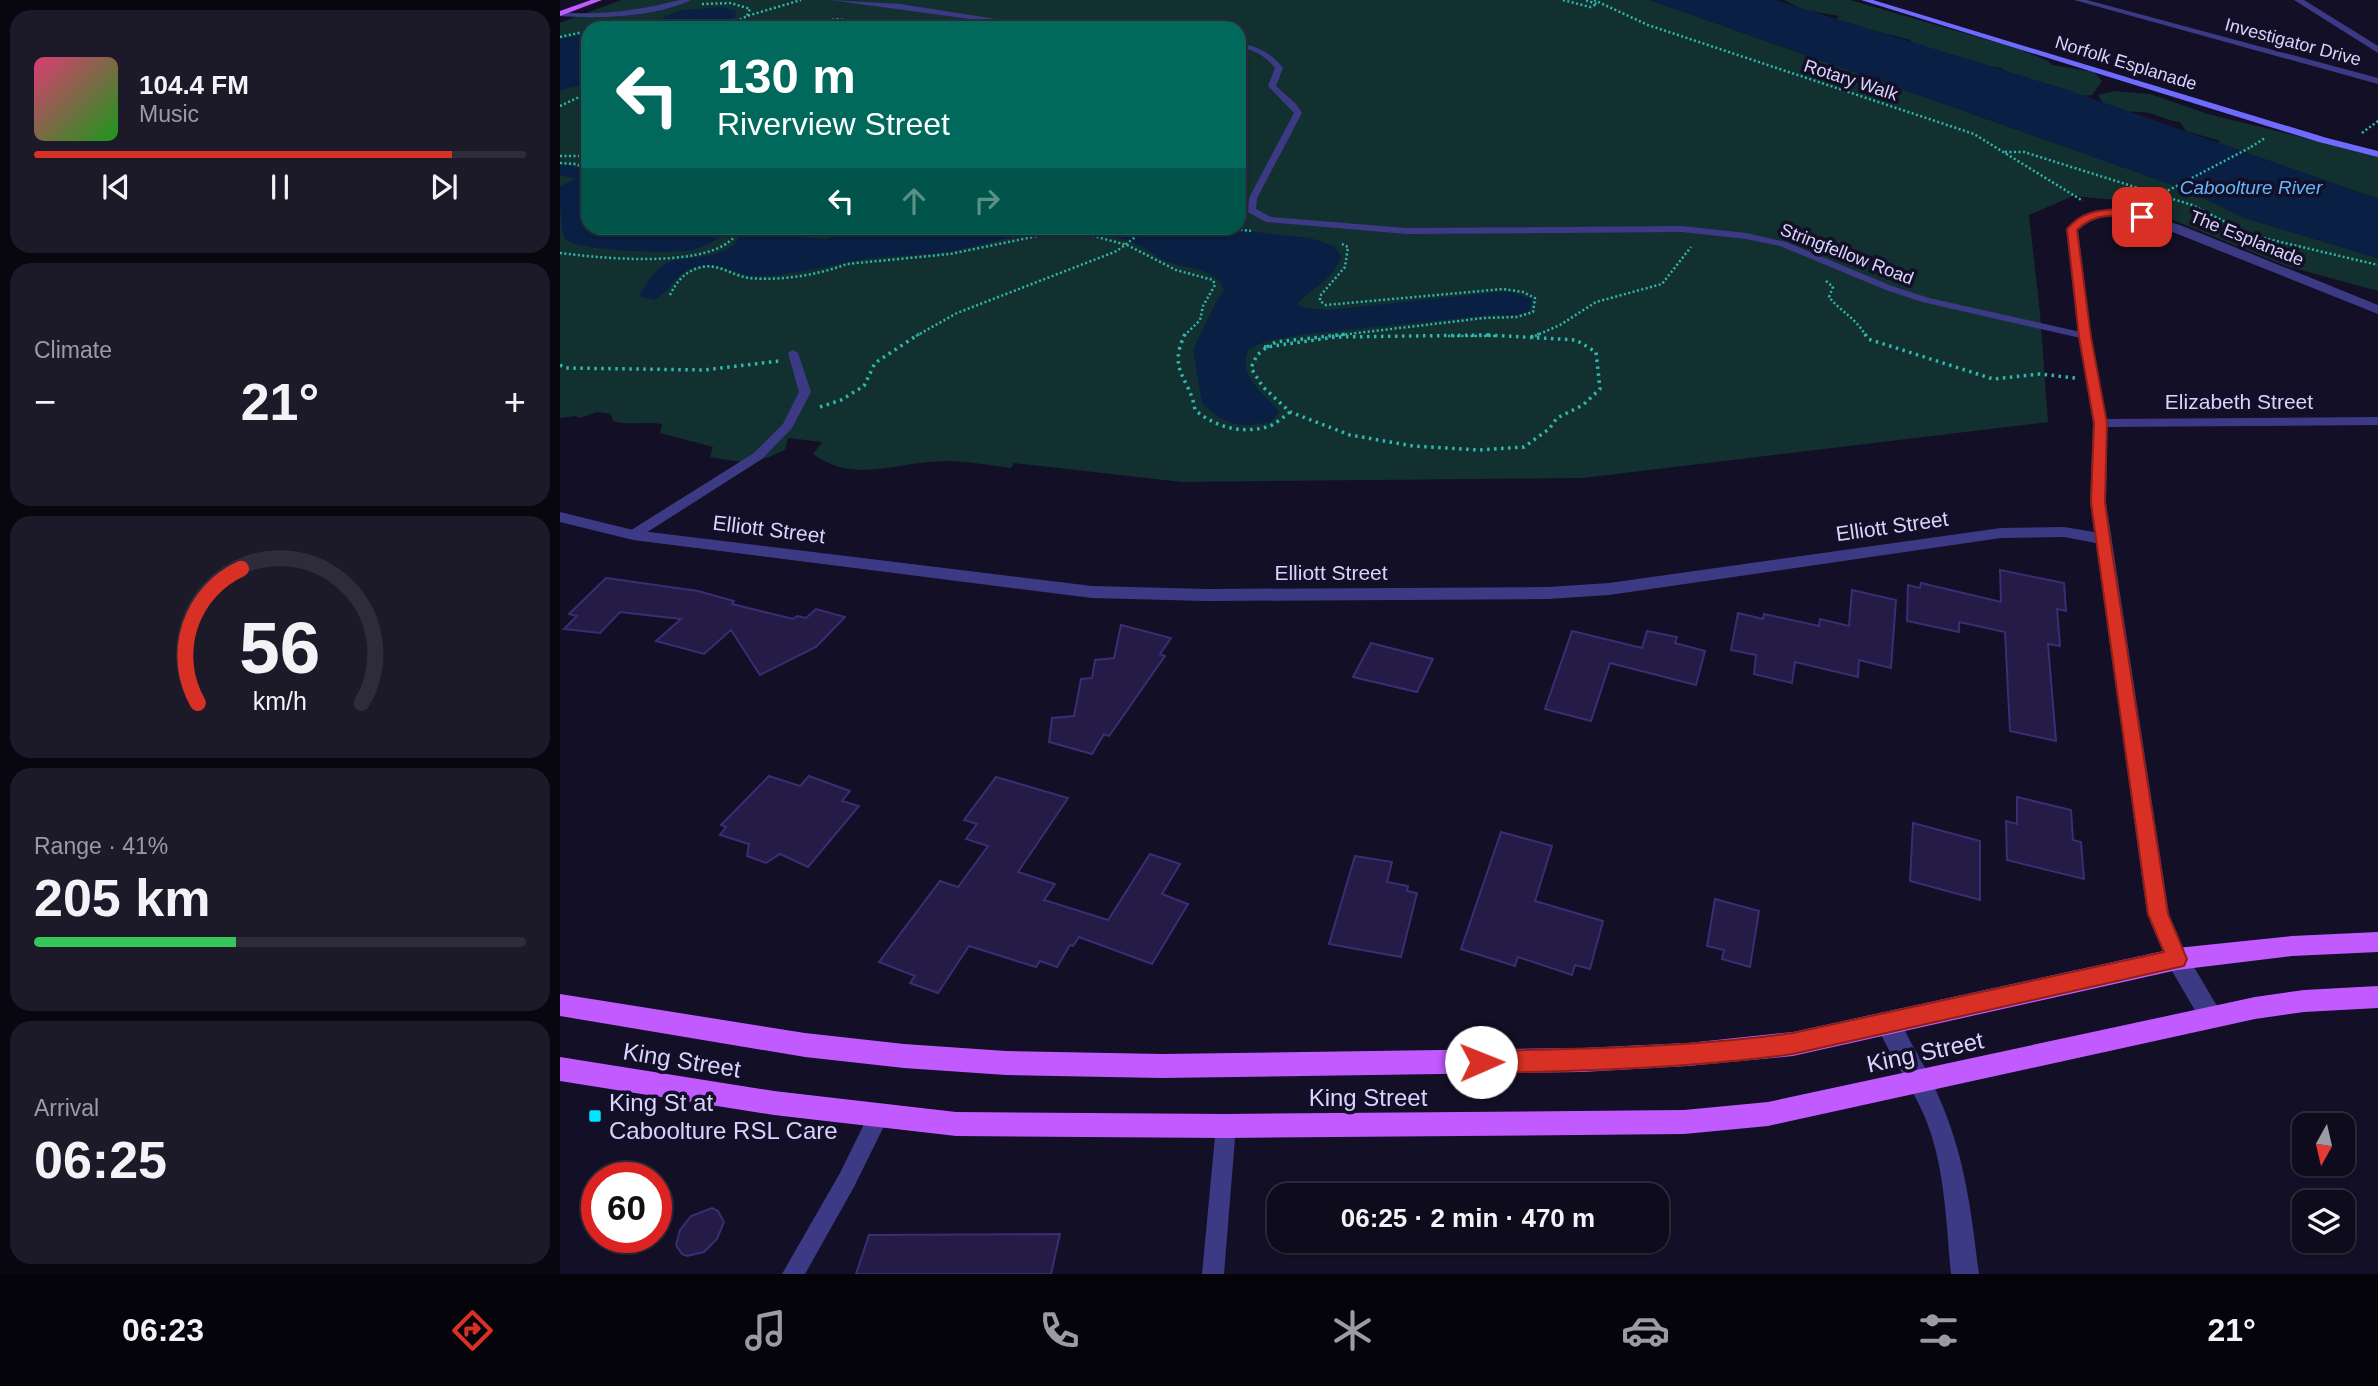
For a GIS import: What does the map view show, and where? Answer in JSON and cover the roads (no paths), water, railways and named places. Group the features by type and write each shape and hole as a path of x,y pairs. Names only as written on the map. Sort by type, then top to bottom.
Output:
{"main road":[{"path":"560,3 569,0"},
{"path":"560,14 598,0"},
{"name":"King Street","path":"560,1005 769,1041 955,1060 1055,1064 1605,1060 1733,1052 1793,1044 2177,959 2292,946 2378,942"},
{"name":"King Street","path":"560,1069 774,1103 956,1124 1226,1126 1684,1122 1768,1114 2211,1016 2304,1001 2378,998"}],"street":[{"name":"Norfolk Esplanade","path":"1865,0 2323,140 2378,154"},
{"name":"Investigator Drive","path":"2078,0 2378,81"},
{"path":"2298,0 2378,50"},
{"name":"The Esplanade","path":"2085,337 2072,229 2094,209 2119,212 2164,224 2378,310"},
{"path":"2085,337 2100,423 2098,502 2158,914 2177,959 2211,1016"},
{"name":"Elizabeth Street","path":"2100,423 2378,421"},
{"name":"Elliott Street","path":"560,517 633,535 1092,592 1207,595 1548,593 1609,589 2001,533 2064,532 2103,539"},
{"path":"1888,1024 1945,1139 1955,1186 1965,1274"}],"lane":[{"path":"560,14 617,17 688,0"},
{"path":"833,0 900,6 1003,21"},
{"name":"Stringfellow Road","path":"1246,47 1273,59 1279,68 1272,86 1298,113 1253,198 1251,210 1269,220 1406,231 1710,230 1783,244 1889,288 1926,300 2085,337"},
{"path":"633,535 758,456 788,426 805,392 794,356"},
{"path":"793,1274 847,1180 878,1117"},
{"path":"1213,1274 1226,1126"}],"water":[{"name":"Caboolture River","path":"1650,0 1775,0 2068,90 2378,199 2378,258 2242,217 2193,192"},
{"path":"722,7 736,11 735,17 726,21 659,21 683,10"},
{"path":"581,35 581,86 560,90 560,39"},
{"path":"560,165 581,170 581,235 714,235 718,238 697,249 673,252 621,250 572,243 565,239 563,234 560,186 576,179 560,175"},
{"path":"1246,231 1310,238 1334,246 1341,256 1338,264 1328,277 1297,304 1305,308 1328,310 1499,292 1511,292 1532,299 1530,310 1518,315 1491,315 1307,334 1267,341 1249,349 1246,367 1253,383 1279,411 1272,421 1251,425 1234,424 1218,417 1202,403 1193,350 1224,291 1221,284 1210,274 1166,261 1139,245 1105,235 1246,235"},
{"path":"741,235 825,239 841,235 1022,235 946,252 872,258 770,276 750,276 706,265 685,272 655,300 639,296 652,276 666,263 719,252 735,243"}],"place":[{"name":"King St at Caboolture RSL Care","path":"595,1116"}]}
